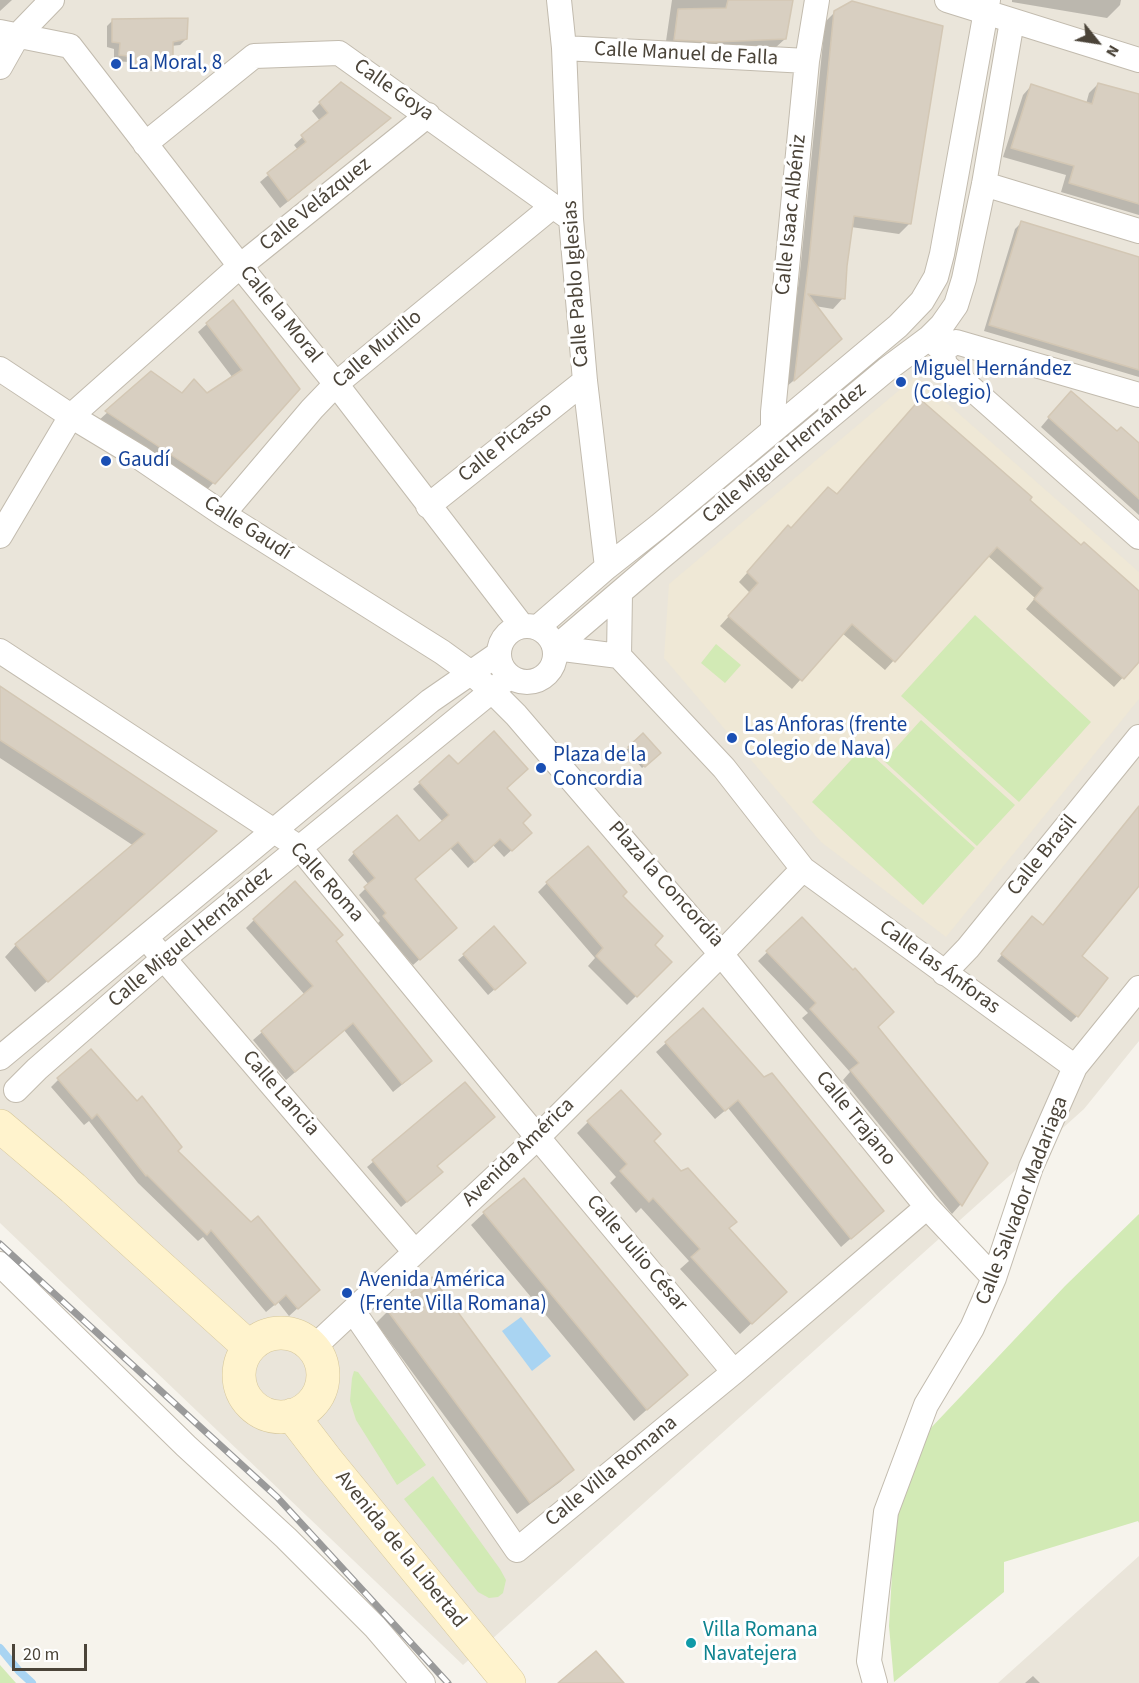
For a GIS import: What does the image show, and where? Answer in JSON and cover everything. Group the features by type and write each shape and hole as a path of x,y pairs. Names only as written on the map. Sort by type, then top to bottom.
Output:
{"main road":[{"path":"0,1126 73,1188 249,1347"},
{"path":"282,1332 302,1338 313,1348 322,1366 323,1379 320,1391 304,1410 280,1417 268,1415 256,1409 246,1399 240,1386 238,1373 241,1359 258,1339 282,1332"},
{"name":"Avenida de la Libertad","path":"292,1415 509,1683"}],"street":[{"path":"0,67 9,34 52,0"},
{"name":"Calle Pablo Iglesias","path":"559,0 564,48 562,213 607,567"},
{"name":"Calle Isaac Albéniz","path":"773,430 807,61 817,0"},
{"path":"947,0 987,6 1012,21 1139,60"},
{"name":"Calle Miguel Hernández","path":"530,626 659,526 898,326 922,301 936,277 987,6"},
{"name":"Calle Miguel Hernández","path":"555,648 886,370 936,344 942,325 956,305 964,279 984,184 1012,21"},
{"name":"Calle la Moral","path":"9,34 70,46 240,266 336,384 428,506 530,626"},
{"name":"Calle Manuel de Falla","path":"564,48 807,61"},
{"name":"Calle Goya","path":"145,144 255,56 339,53 562,213"},
{"name":"Calle Velázquez","path":"0,536 71,416 240,266 428,116"},
{"path":"984,184 1139,231"},
{"name":"Calle Murillo","path":"223,514 336,384 562,213"},
{"path":"1139,395 956,342 936,344 945,365 1139,537"},
{"name":"Calle Gaudí","path":"0,369 71,416 140,457 223,514 471,673 501,684"},
{"name":"Calle Picasso","path":"428,506 585,381"},
{"path":"619,657 620,592"},
{"path":"530,626 549,636 555,648 554,662 548,674 536,681 501,684 498,654 501,641 509,631 530,626"},
{"path":"555,648 619,657 724,768 803,869"},
{"name":"Calle Roma","path":"0,651 300,848 538,1137"},
{"name":"Calle Miguel Hernández","path":"0,1058 430,701 498,654"},
{"name":"Calle Miguel Hernández","path":"16,1090 163,959 501,684"},
{"name":"Plaza la Concordia","path":"501,684 516,715 721,954 803,869"},
{"name":"Calle Brasil","path":"944,973 968,948 1139,737"},
{"name":"Calle las Ánforas","path":"803,869 1076,1067"},
{"name":"Calle Lancia","path":"146,936 163,959 415,1252"},
{"name":"Avenida América","path":"313,1348 538,1137 721,954"},
{"name":"Calle Trajano","path":"721,954 927,1207 994,1278"},
{"name":"Calle Salvador Madariaga","path":"875,1683 869,1661 886,1512 926,1405 972,1328 994,1278 1032,1167 1076,1067 1139,988"},
{"name":"Calle Julio César","path":"538,1137 734,1372"},
{"name":"Calle Villa Romana","path":"353,1311 517,1550 734,1372 927,1207"},
{"path":"0,1264 186,1446 286,1538 375,1627 423,1683"}],"shaded area":[{"path":"0,0 1139,0 1139,1041 1084,1109 463,1665 0,1223"},
{"path":"916,376 1139,572 1139,699 946,937 821,842 664,658 669,584"},
{"path":"1139,1556 1139,1683 998,1683"}],"green space":[{"path":"975,615 1091,722 1019,802 901,696"},
{"path":"716,644 741,665 725,683 701,663"},
{"path":"921,720 1015,805 977,846 884,761"},
{"path":"863,747 975,848 923,905 812,802"},
{"path":"1139,1214 1139,1523 1138,1521 1004,1562 1004,1592 894,1682 889,1626 895,1522 928,1431 1065,1286"},
{"path":"354,1371 358,1372 426,1465 397,1485 356,1420 350,1401"},
{"path":"433,1476 506,1580 503,1593 498,1597 489,1598 478,1592 404,1499"},
{"path":"0,1665 16,1683 0,1683"}],"water":[{"path":"521,1317 551,1356 532,1371 502,1331"}],"building":[{"path":"728,0 793,0 786,39 715,42 674,40 678,9 726,8"},
{"path":"852,1 943,26 911,224 854,216 845,299 808,294 842,339 794,381 809,260 834,11"},
{"path":"188,18 187,39 173,42 173,65 136,66 135,57 119,55 120,43 112,42 112,19"},
{"path":"341,82 391,118 288,201 267,173 306,142 301,135 328,113 319,102"},
{"path":"1098,83 1139,94 1139,204 1069,183 1074,166 1011,148 1031,84 1092,104"},
{"path":"1021,221 1139,257 1139,370 989,325"},
{"path":"233,300 300,389 215,484 105,411 151,371 182,393 194,379 207,393 242,370 206,323"},
{"path":"1071,391 1117,431 1121,427 1139,443 1139,499 1048,417"},
{"path":"920,399 1032,497 1030,500 1081,545 1084,542 1139,591 1139,662 1124,679 1034,599 1043,588 997,547 895,662 852,624 802,681 728,616 758,583 747,572 788,525 791,528 828,487 837,494"},
{"path":"0,686 217,831 48,982 15,944 145,834 0,740"},
{"path":"494,731 528,769 507,788 531,815 523,823 532,833 512,851 500,839 475,862 458,842 415,879 457,928 420,960 383,916 386,913 364,887 375,878 353,852 397,815 419,841 449,815 419,782 449,755 458,764"},
{"path":"643,733 661,753 645,767 628,747"},
{"path":"1139,806 1139,886 1082,956 1108,978 1078,1017 1001,954 1032,916 1043,925"},
{"path":"588,846 627,892 623,896 663,936 655,945 672,962 637,997 596,956 603,948 546,882"},
{"path":"295,881 343,935 336,941 432,1061 402,1084 353,1023 295,1072 261,1031 313,986 253,919"},
{"path":"802,917 853,970 855,968 894,1012 878,1027 988,1163 962,1206 850,1070 859,1063 810,1009 816,1003 766,951"},
{"path":"494,926 526,963 495,990 463,954"},
{"path":"703,1008 764,1077 772,1073 884,1211 851,1239 738,1100 725,1111 665,1042"},
{"path":"91,1049 137,1101 142,1096 182,1147 178,1151 251,1222 258,1216 320,1290 298,1309 286,1295 275,1305 211,1230 207,1235 146,1176 97,1114 92,1119 57,1078"},
{"path":"465,1082 495,1117 437,1166 443,1172 407,1202 372,1160"},
{"path":"621,1090 661,1134 654,1141 681,1171 688,1168 737,1222 729,1228 787,1292 752,1324 691,1257 700,1249 653,1198 649,1202 620,1171 627,1164 587,1121"},
{"path":"524,1178 688,1375 647,1410 483,1212"},
{"path":"432,1277 574,1470 530,1503 387,1310"},
{"path":"596,1651 624,1683 558,1683"}],"waterway":[{"path":"0,1648 32,1683"}],"railway":[{"path":"0,1244 277,1497 448,1683"}],"place":[{"name":"La Moral, 8","path":"116,64"},
{"name":"Miguel Hernández (Colegio)","path":"901,382"},
{"name":"Gaudí","path":"106,461"},
{"name":"Las Anforas (frente Colegio de Nava)","path":"732,738"},
{"name":"Plaza de la Concordia","path":"541,768"},
{"name":"Avenida América (Frente Villa Romana)","path":"347,1293"},
{"name":"Villa Romana Navatejera","path":"691,1643"}]}
